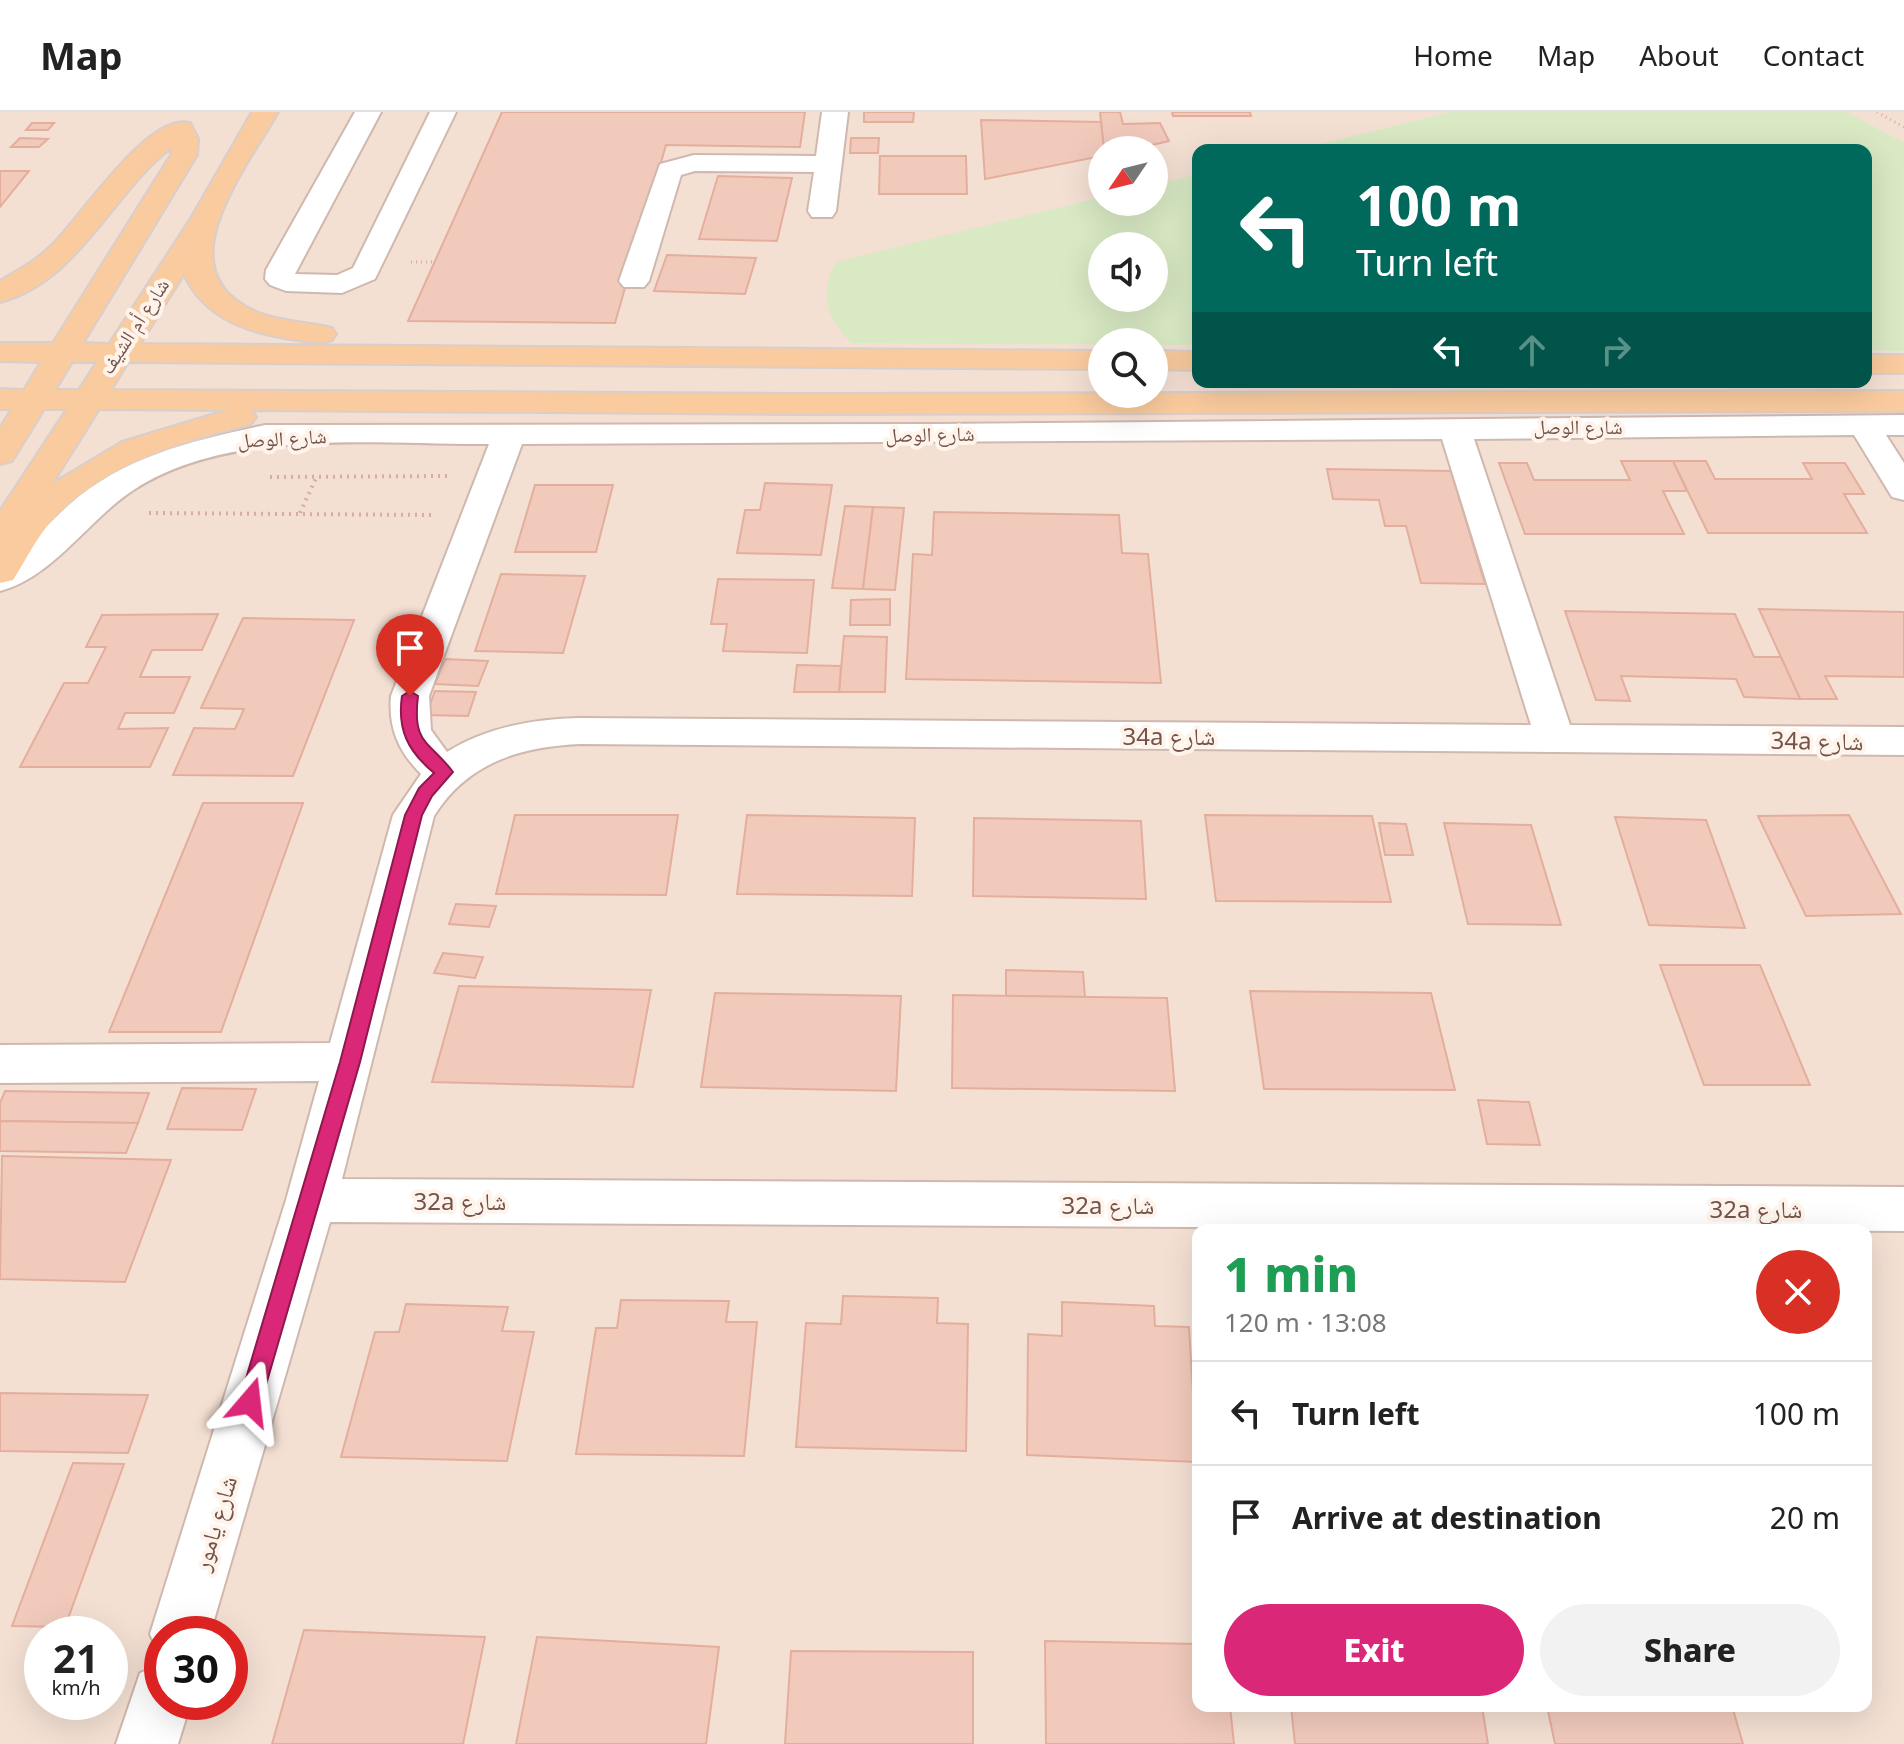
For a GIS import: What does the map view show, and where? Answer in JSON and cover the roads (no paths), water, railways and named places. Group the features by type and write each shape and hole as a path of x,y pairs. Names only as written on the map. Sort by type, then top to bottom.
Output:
{"main road":[{"name":"شارع أم الشيف","path":"0,538 204,220 265,112"},
{"path":"68,291 187,120"},
{"path":"0,293 54,259 136,162 187,120"},
{"path":"0,454 22,369 184,155 187,120"},
{"path":"204,220 196,257 199,274 208,291 223,305 243,316 294,332 444,340 542,355"},
{"name":"شارع الوصل","path":"22,369 102,375 542,355 1088,360"},
{"path":"102,375 518,369 622,356"},
{"path":"1168,360 1192,361"},
{"path":"1872,364 1904,364"},
{"name":"شارع الوصل","path":"22,369 102,375 333,402 1904,401"},
{"path":"0,572 42,512 101,466 181,432 333,402"},
{"path":"800,404 936,434"}],"street":[{"path":"368,112 280,270 280,279 286,282 342,284 365,273 443,112"},
{"path":"822,211 835,112"},
{"path":"634,281 669,170 694,163 828,164"},
{"path":"1864,425 1904,490"},
{"name":"شارع الوصل","path":"0,580 39,557 81,512 125,480 191,451 265,435 508,437 1904,425"},
{"path":"1454,427 1555,738"},
{"path":"444,772 423,755 412,737 407,717 410,696 508,437"},
{"name":"34a شارع","path":"444,772 473,753 507,738 544,731 1904,741"},
{"name":"شارع يامور","path":"185,1616 311,1200 414,815 425,793 444,772"},
{"path":"0,1064 350,1062"},
{"name":"32a شارع","path":"311,1200 1904,1209"},
{"path":"147,1744 154,1720"}]}
